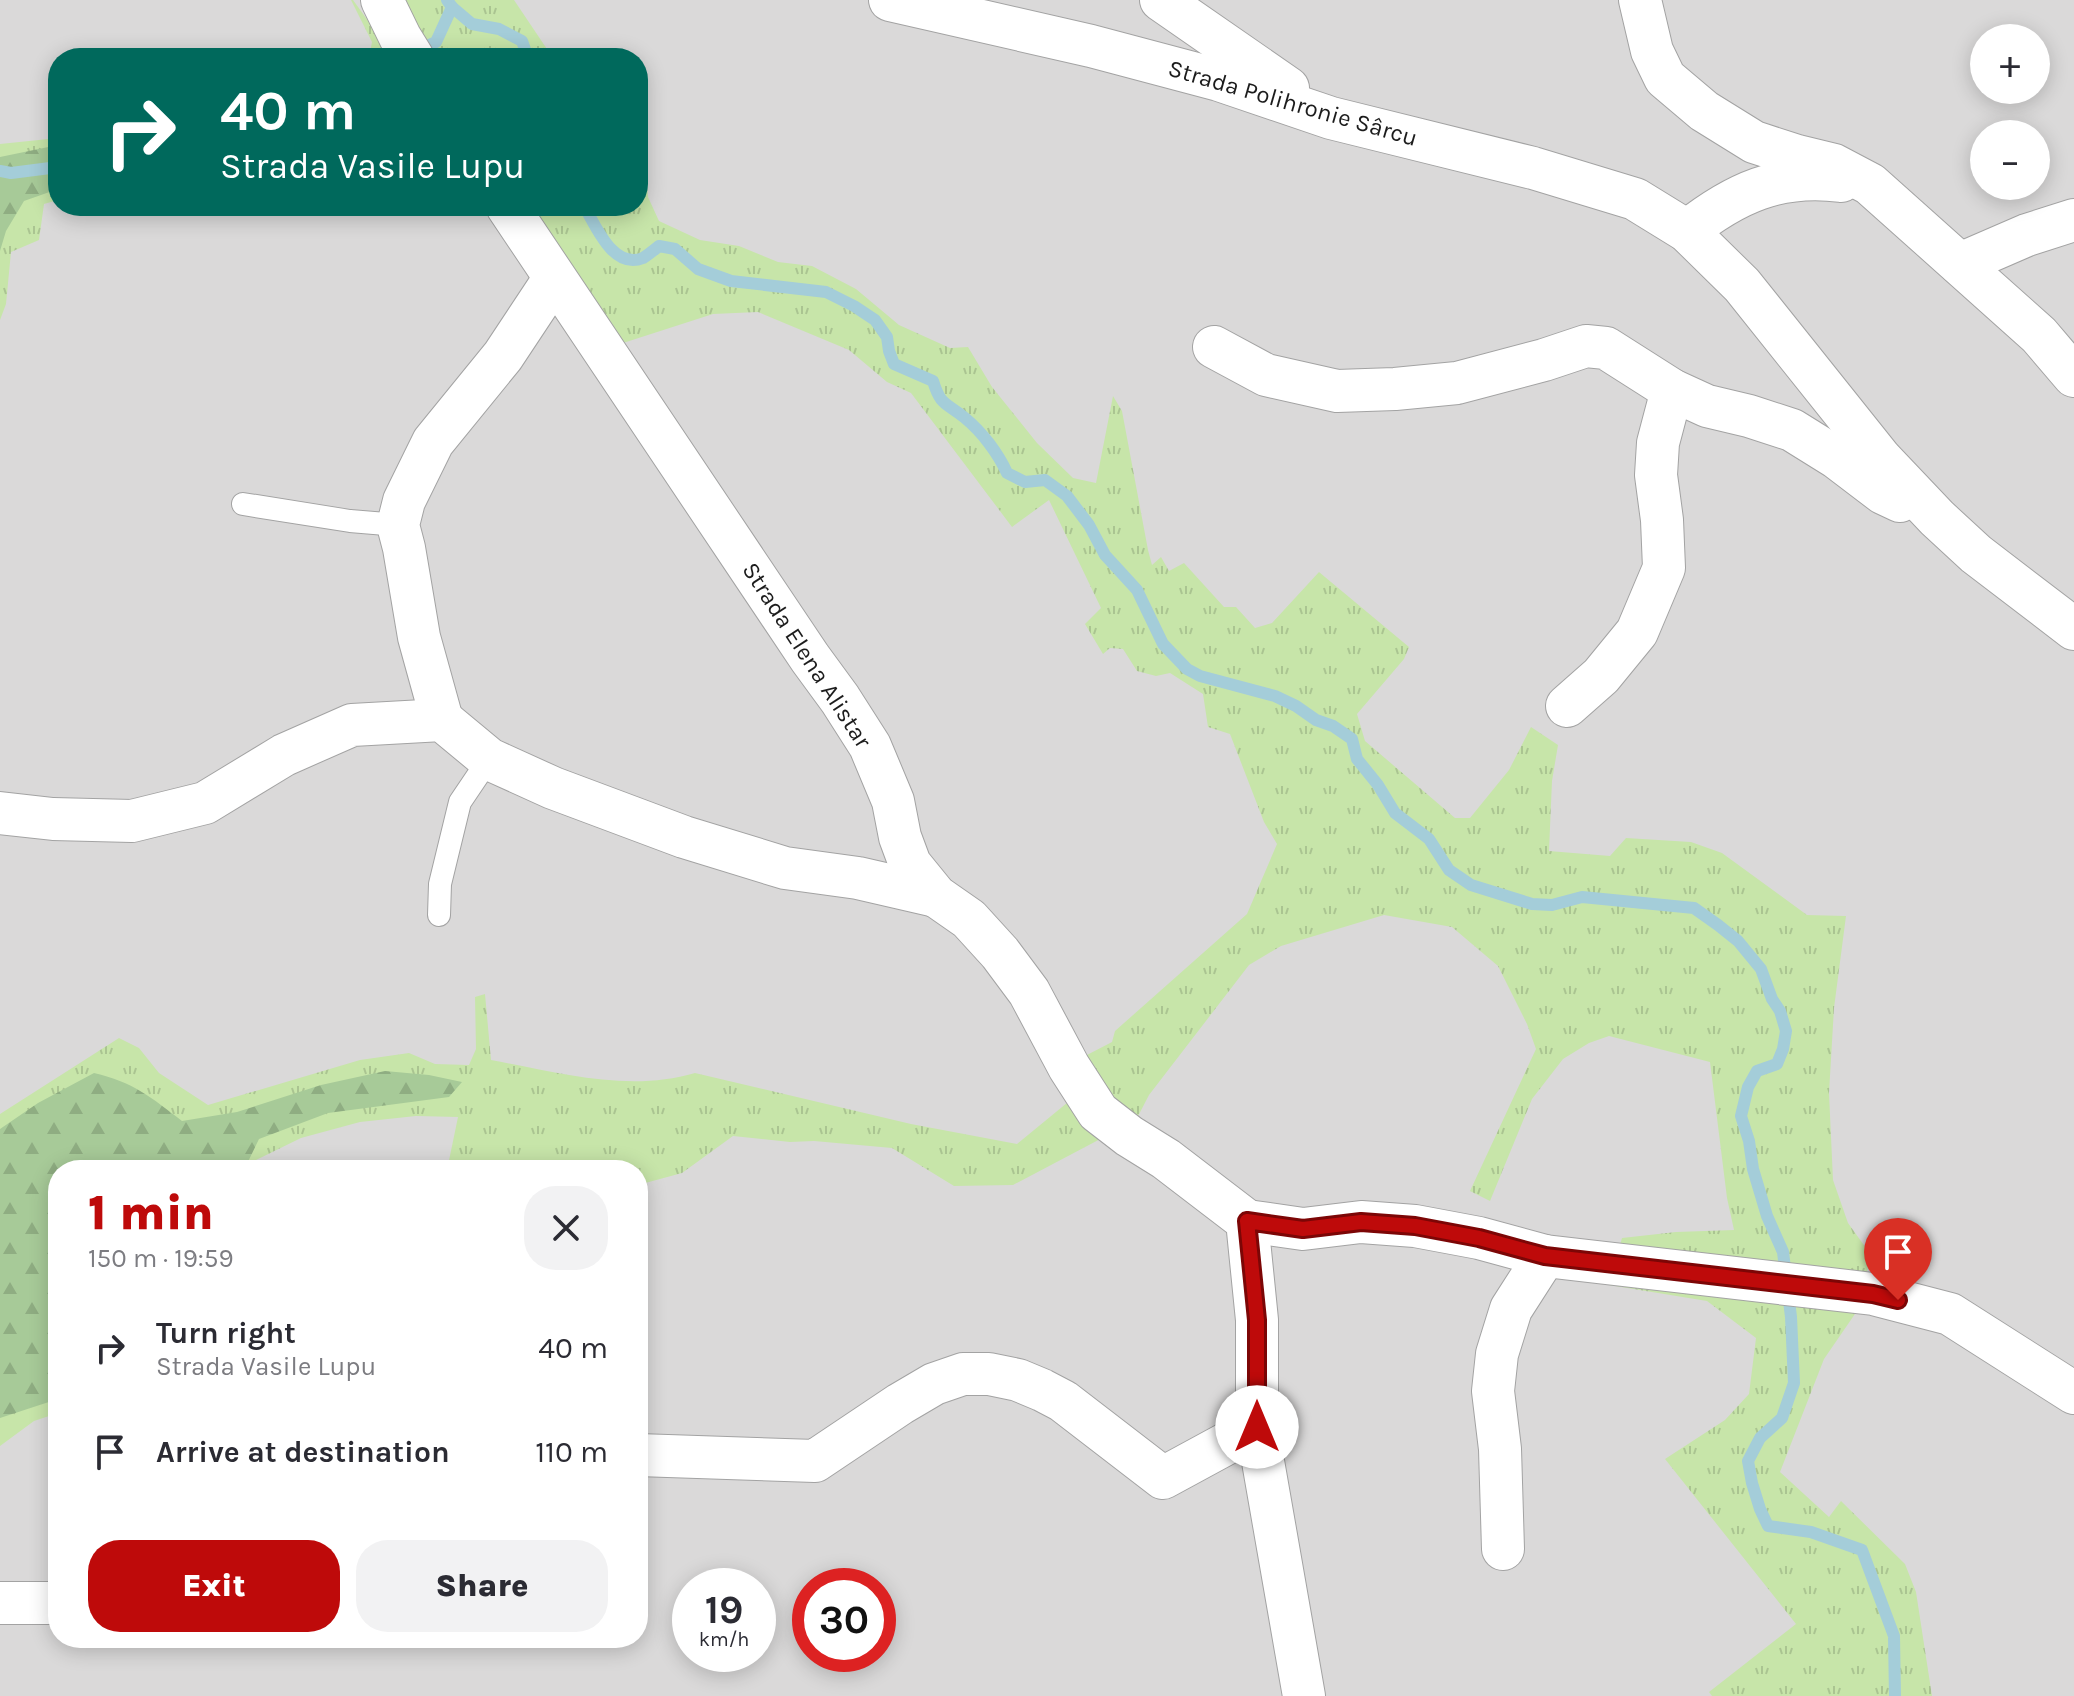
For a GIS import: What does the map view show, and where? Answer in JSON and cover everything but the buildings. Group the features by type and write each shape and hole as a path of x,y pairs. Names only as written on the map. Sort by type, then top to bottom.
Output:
{"street":[{"name":"Strada Polihronie Sârcu","path":"890,0 1091,46 1219,80 1331,118 1533,168 1635,199 1687,231 1742,285 1881,459 1937,518 1976,554 2074,629"},
{"path":"1161,0 1331,118"},
{"path":"1640,0 1652,51 1665,78 1704,111 1754,142 1834,165 1870,184 2039,335 2074,376"},
{"path":"1687,231 1733,198 1763,187 1790,181 1825,179 1870,184"},
{"name":"Strada Elena Alistar","path":"513,216 870,746 893,801 900,837 910,864 936,896 969,919 1000,953 1029,992 1069,1067 1098,1112 1247,1221"},
{"path":"1960,264 2027,235 2074,220"},
{"path":"554,279 503,356 433,442 404,501 398,525 419,637 442,720 489,759 553,788 684,837 785,868 858,878 936,896"},
{"name":"Strada Polihronie Sârcu","path":"1214,347 1266,375 1337,391 1457,383 1586,346 1606,348 1672,390 1707,406 1792,430 1837,458 1883,493 1937,518"},
{"path":"1567,706 1601,676 1637,632 1664,568 1656,475 1658,443 1672,390"},
{"path":"0,813 53,819 132,821 205,803 284,755 352,725 442,720"},
{"path":"1303,1695 1257,1427 1257,1320 1247,1221 1303,1229 1361,1222 1415,1226 1479,1238 1545,1256 1873,1294 1950,1314 2074,1393"},
{"path":"1503,1549 1500,1449 1493,1391 1497,1354 1511,1309 1545,1256"},
{"path":"648,1455 815,1461 934,1384 963,1374 989,1374 1018,1380 1042,1390 1063,1401 1163,1478 1257,1427"},
{"path":"0,1603 48,1603"}],"lane":[{"path":"243,504 350,521 398,525"},
{"path":"439,915 440,884 460,802 489,759"}],"shaded area":[{"path":"0,0 2074,0 2074,1696 0,1696"}],"green space":[{"path":"351,0 388,48 371,48 372,42"},
{"path":"403,0 514,0 546,48 426,48"},
{"path":"48,139 48,203 44,204 39,240 11,252 6,304 0,320 0,144"},
{"path":"48,147 48,193 24,201 6,231 0,251 0,157"},
{"path":"648,197 659,221 700,240 739,246 778,262 812,266 856,289 899,325 950,348 968,347 992,387 1037,443 1073,478 1096,483 1113,396 1122,411 1152,565 1161,557 1169,571 1184,563 1224,607 1236,607 1255,628 1272,623 1319,572 1409,647 1404,659 1357,714 1365,741 1455,818 1470,818 1509,770 1531,727 1558,745 1552,781 1549,851 1610,856 1626,838 1691,842 1722,853 1807,915 1846,916 1834,1008 1829,1093 1833,1180 1848,1223 1871,1255 1857,1311 1824,1359 1780,1472 1829,1517 1841,1501 1905,1564 1916,1592 1932,1696 1712,1696 1709,1692 1796,1624 1665,1459 1725,1420 1749,1394 1756,1338 1707,1301 1609,1285 1622,1238 1734,1230 1727,1198 1710,1062 1609,1036 1589,1043 1563,1059 1532,1099 1490,1201 1470,1191 1536,1049 1527,1024 1498,966 1452,927 1384,915 1281,946 1249,965 1149,1095 1135,1122 1096,1086 1085,1056 1112,1042 1115,1031 1247,914 1277,844 1264,822 1230,734 1208,727 1203,694 1170,673 1156,676 1137,671 1123,649 1110,648 1103,654 1085,624 1101,608 1049,500 1012,527 911,393 887,382 849,350 758,312 713,314 620,344 532,216 648,216"},
{"path":"485,994 491,1060 567,1075 618,1081 670,1079 695,1073 911,1124 1017,1144 1073,1098 1106,1136 1013,1185 954,1186 892,1148 733,1136 682,1173 648,1182 648,1160 449,1160 458,1117 416,1116 360,1122 301,1138 256,1160 48,1160 48,1416 34,1421 0,1446 0,1114 119,1038 139,1048 159,1073 208,1105 360,1060 409,1053 435,1064 469,1065 476,1049 475,997"},
{"path":"385,1071 462,1082 449,1097 328,1113 259,1139 249,1160 48,1160 48,1402 0,1418 0,1129 38,1103 94,1073 131,1086 182,1121 237,1112 321,1085"}],"waterway":[{"path":"447,0 472,24 499,29 522,41 524,48"},
{"path":"423,48 436,42 452,7"},
{"path":"0,171 11,173 48,168"},
{"path":"590,216 607,244 623,258 643,258 659,246 675,249 698,269 731,281 826,292 875,320 887,337 894,364 933,381 942,400 983,436 1007,473 1025,482 1045,480 1067,496 1089,525 1105,555 1137,590 1163,644 1187,669 1200,676 1275,696 1352,739 1357,759 1395,813 1429,839 1449,870 1471,885 1532,904 1552,905 1582,897 1694,908 1738,941 1761,969 1786,1031 1777,1064 1757,1071 1748,1087 1741,1116 1767,1216 1783,1252 1791,1317 1794,1383 1782,1418 1760,1438 1748,1461 1752,1483 1768,1526 1811,1532 1862,1550 1894,1636 1895,1696"}],"route":[{"path":"1257,1427 1257,1320 1247,1221 1303,1229 1361,1222 1415,1226 1479,1238 1545,1256 1873,1294 1898,1300"}]}
